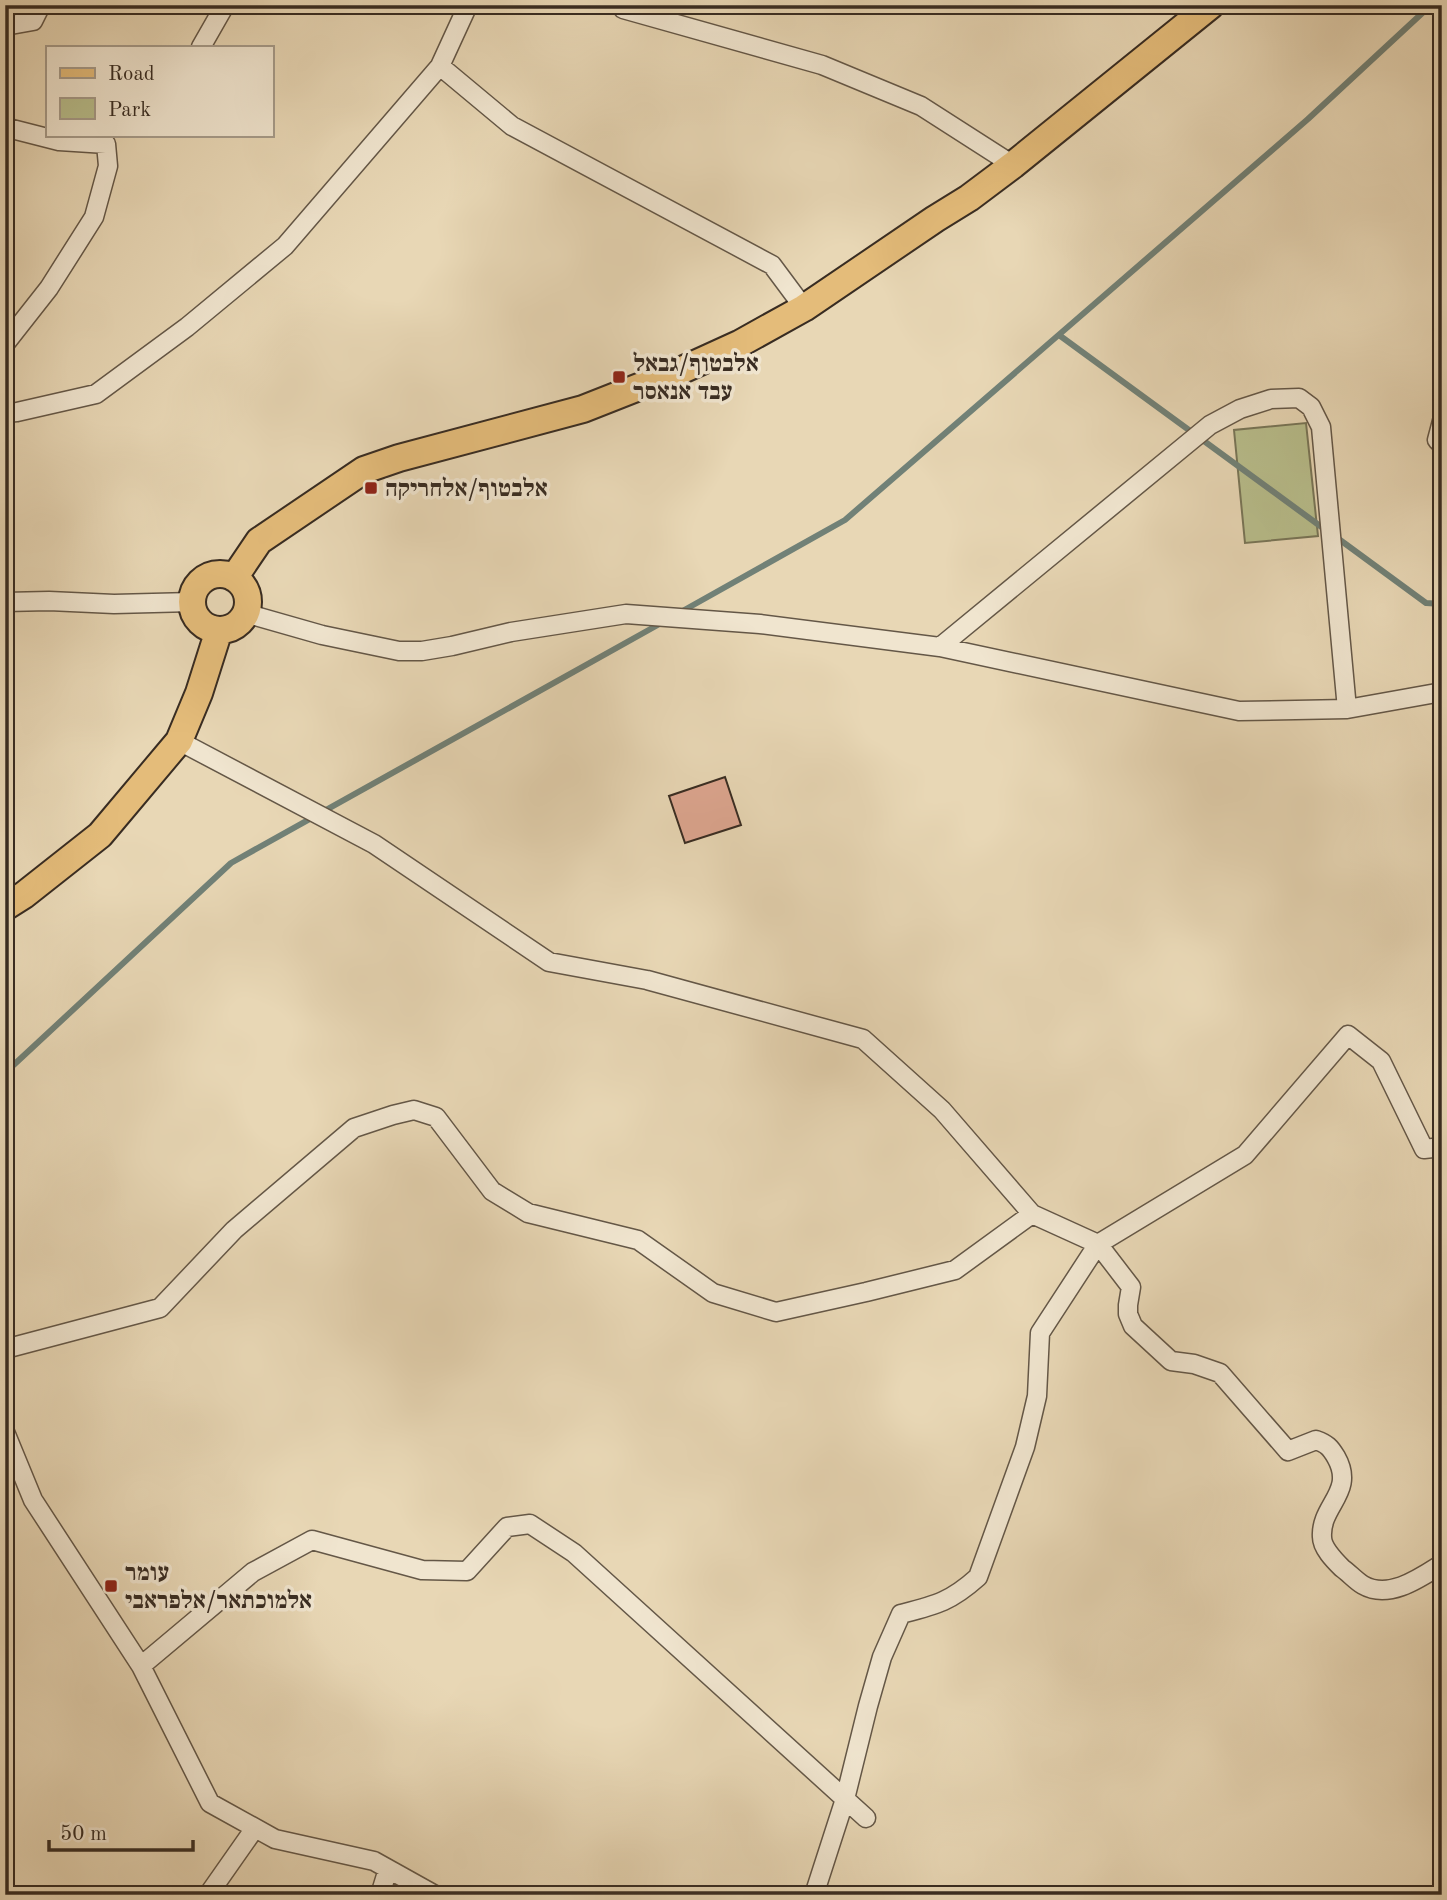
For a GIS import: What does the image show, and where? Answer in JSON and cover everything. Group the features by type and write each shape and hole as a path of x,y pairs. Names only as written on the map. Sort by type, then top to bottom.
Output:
{"main road":[{"path":"234,578 260,541 364,470 399,458 583,409 739,344 804,308 969,198 1211,5"},
{"path":"218,574 234,578 245,590 246,613 235,625 219,630 203,625 197,618 192,602 197,586 202,580 218,574"},
{"path":"5,907 100,835 179,741 199,693 219,630"}],"street":[{"path":"5,26 33,20 41,5"},
{"path":"202,46 225,5"},
{"path":"5,413 96,394 187,327 285,246 440,66 468,5"},
{"path":"623,9 822,65 921,106 1013,165"},
{"path":"440,66 512,126 772,265 804,308"},
{"path":"5,122 8,128 60,141 109,140 108,166 94,217 49,288 5,344"},
{"path":"940,647 1210,425 1240,409 1271,399 1300,398 1311,407 1321,427 1347,709"},
{"path":"1442,421 1437,440 1442,445"},
{"path":"5,602 192,602"},
{"path":"246,613 321,635 398,652 452,646 511,632 625,614 760,624 940,647 1239,712 1347,709 1442,692"},
{"path":"179,741 373,844 549,962 647,980 863,1039 942,1110 1032,1214 1098,1244 1131,1287 1128,1314 1133,1326 1171,1361 1194,1364 1220,1373 1288,1451 1317,1440 1329,1445 1340,1465 1343,1478 1339,1494 1323,1525 1322,1536 1324,1546 1339,1565 1363,1585 1376,1590 1395,1589 1442,1564"},
{"path":"814,1895 845,1799 867,1706 882,1657 901,1614 939,1604 961,1592 978,1577 1025,1447 1037,1396 1040,1333 1098,1244 1245,1156 1348,1035 1381,1061 1424,1149 1442,1147"},
{"path":"5,1349 160,1308 234,1230 354,1128 414,1110 436,1117 492,1191 528,1213 638,1240 713,1293 776,1312 955,1270 1032,1214"},
{"path":"5,1432 33,1500 141,1666 210,1803 275,1839 374,1861 435,1895"},
{"path":"141,1666 253,1572 312,1540 422,1570 467,1571 507,1527 530,1524 574,1553 866,1818"},
{"path":"208,1895 255,1828"},
{"path":"380,1895 388,1868"}],"green space":[{"path":"1306,423 1318,536 1245,543 1234,430"}],"building":[{"path":"725,777 741,825 685,843 669,796"}],"waterway":[{"path":"679,613 845,520 1308,119 1431,5"},
{"path":"1059,335 1327,531"},
{"path":"1336,537 1426,603 1442,604"},
{"path":"5,1073 231,863 663,622"}],"place":[{"name":"אלבטוף/גבאל עבד אנאסר","path":"619,377"},
{"name":"אלבטוף/אלחריקה","path":"371,488"},
{"name":"עומר אלמוכתאר/אלפראבי","path":"111,1586"}]}
